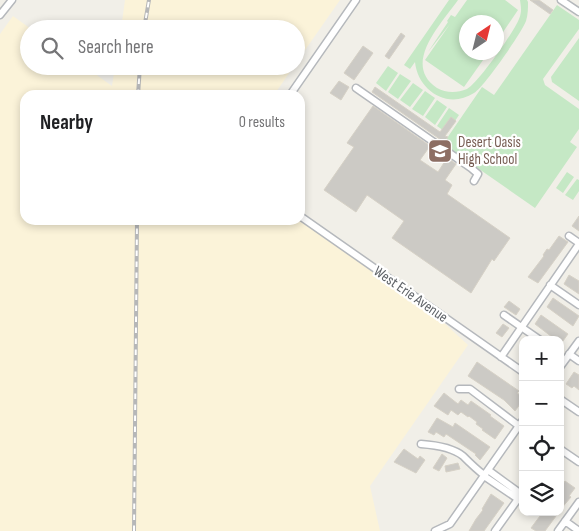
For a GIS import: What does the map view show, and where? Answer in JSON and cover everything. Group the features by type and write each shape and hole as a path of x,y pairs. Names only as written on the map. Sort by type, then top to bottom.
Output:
{"street":[{"path":"0,16 2,7 12,0"},
{"path":"305,73 356,0"},
{"path":"561,0 579,12"},
{"path":"293,90 304,75"},
{"path":"356,88 471,168 478,174 474,181"},
{"name":"West Erie Avenue","path":"305,220 519,369"},
{"path":"501,357 579,244 569,236"},
{"path":"550,285 579,305"},
{"path":"504,316 534,336"},
{"path":"564,362 579,341"},
{"path":"570,354 579,361"},
{"path":"459,389 470,389 519,422"},
{"path":"564,402 579,412"},
{"path":"435,531 450,524 519,426"},
{"path":"421,444 442,446 454,450 462,455 471,465 519,494"},
{"path":"564,452 579,462"},
{"path":"495,531 519,498"},
{"path":"558,531 579,502"},
{"path":"565,521 579,531"}],"green space":[{"path":"449,0 458,0 428,44 423,67 427,78 437,88 444,91 459,91 467,89 472,85 493,60 501,60 479,89 464,98 454,99 436,95 428,89 417,72 415,62 410,69 404,65"},
{"path":"467,0 505,0 518,10 504,31 504,15 459,15 459,60 483,60 464,87 425,60 450,24 428,52 451,15 455,17"},
{"path":"520,0 527,0 526,21 504,56 504,44 521,14"},
{"path":"557,5 579,20 579,29 543,79 545,85 579,109 579,129 570,142 577,147 535,208 443,144 482,87 494,95"},
{"path":"579,38 579,101 552,82 551,77"},
{"path":"388,66 398,73 386,91 376,83"},
{"path":"400,74 411,81 398,99 388,92"},
{"path":"413,83 423,90 410,107 400,100"},
{"path":"425,91 435,98 423,116 412,109"},
{"path":"437,100 447,107 435,125 425,117"},
{"path":"449,108 459,115 447,133 437,126"},
{"path":"567,172 574,177 563,193 556,188"},
{"path":"577,179 579,180 579,191 573,200 565,195"}],"sand":[{"path":"125,0 340,0 305,50 305,20 122,20"},
{"path":"13,16 20,21 20,75 97,75 112,86 114,75 288,75 277,90 20,90 20,225 305,225 305,223 432,312 468,345 370,486 380,531 0,531 0,34"}],"building":[{"path":"530,0 539,0 553,10 550,14"},
{"path":"401,33 405,36 389,59 385,56"},
{"path":"363,46 373,53 354,80 344,73"},
{"path":"339,81 349,87 341,100 330,93"},
{"path":"375,87 440,132 451,117 456,121 445,136 448,137 444,142 372,92"},
{"path":"373,106 430,146 420,160 438,172 447,158 456,164 445,180 452,185 447,194 510,238 494,261 492,259 471,293 392,238 404,221 367,195 356,212 324,190 354,147 347,143"},
{"path":"579,216 579,231 572,226"},
{"path":"559,236 568,242 538,283 528,277 547,249 549,250"},
{"path":"569,275 579,281 579,294 564,284"},
{"path":"553,298 579,316 573,326 547,307"},
{"path":"509,301 520,309 516,315 504,307"},
{"path":"541,315 568,334 564,340 564,336 551,336 535,324"},
{"path":"503,324 509,328 502,337 496,333"},
{"path":"477,362 519,391 517,393 519,394 519,406 515,411 504,400 468,376"},
{"path":"574,372 579,375 579,390 574,386 572,388 566,384"},
{"path":"444,393 458,404 461,400 468,405 471,401 504,426 495,439 482,430 476,424 477,422 469,416 461,412 458,415 451,410 448,415 434,406"},
{"path":"437,418 453,427 455,423 490,447 480,460 476,454 446,434 444,437 436,432 434,435 428,432"},
{"path":"404,449 418,459 420,456 425,460 416,473 394,462"},
{"path":"442,454 447,458 439,471 433,468"},
{"path":"458,463 460,469 446,472 445,466"},
{"path":"565,481 575,488 564,505"},
{"path":"491,494 504,503 484,531 469,531 483,510"},
{"path":"540,516 556,516 545,531 536,531 531,528"}],"railway":[{"path":"146,20 149,0"},
{"path":"138,90 139,75"},
{"path":"134,531 137,225"}],"place":[{"name":"Desert Oasis High School","path":"440,151"}]}
